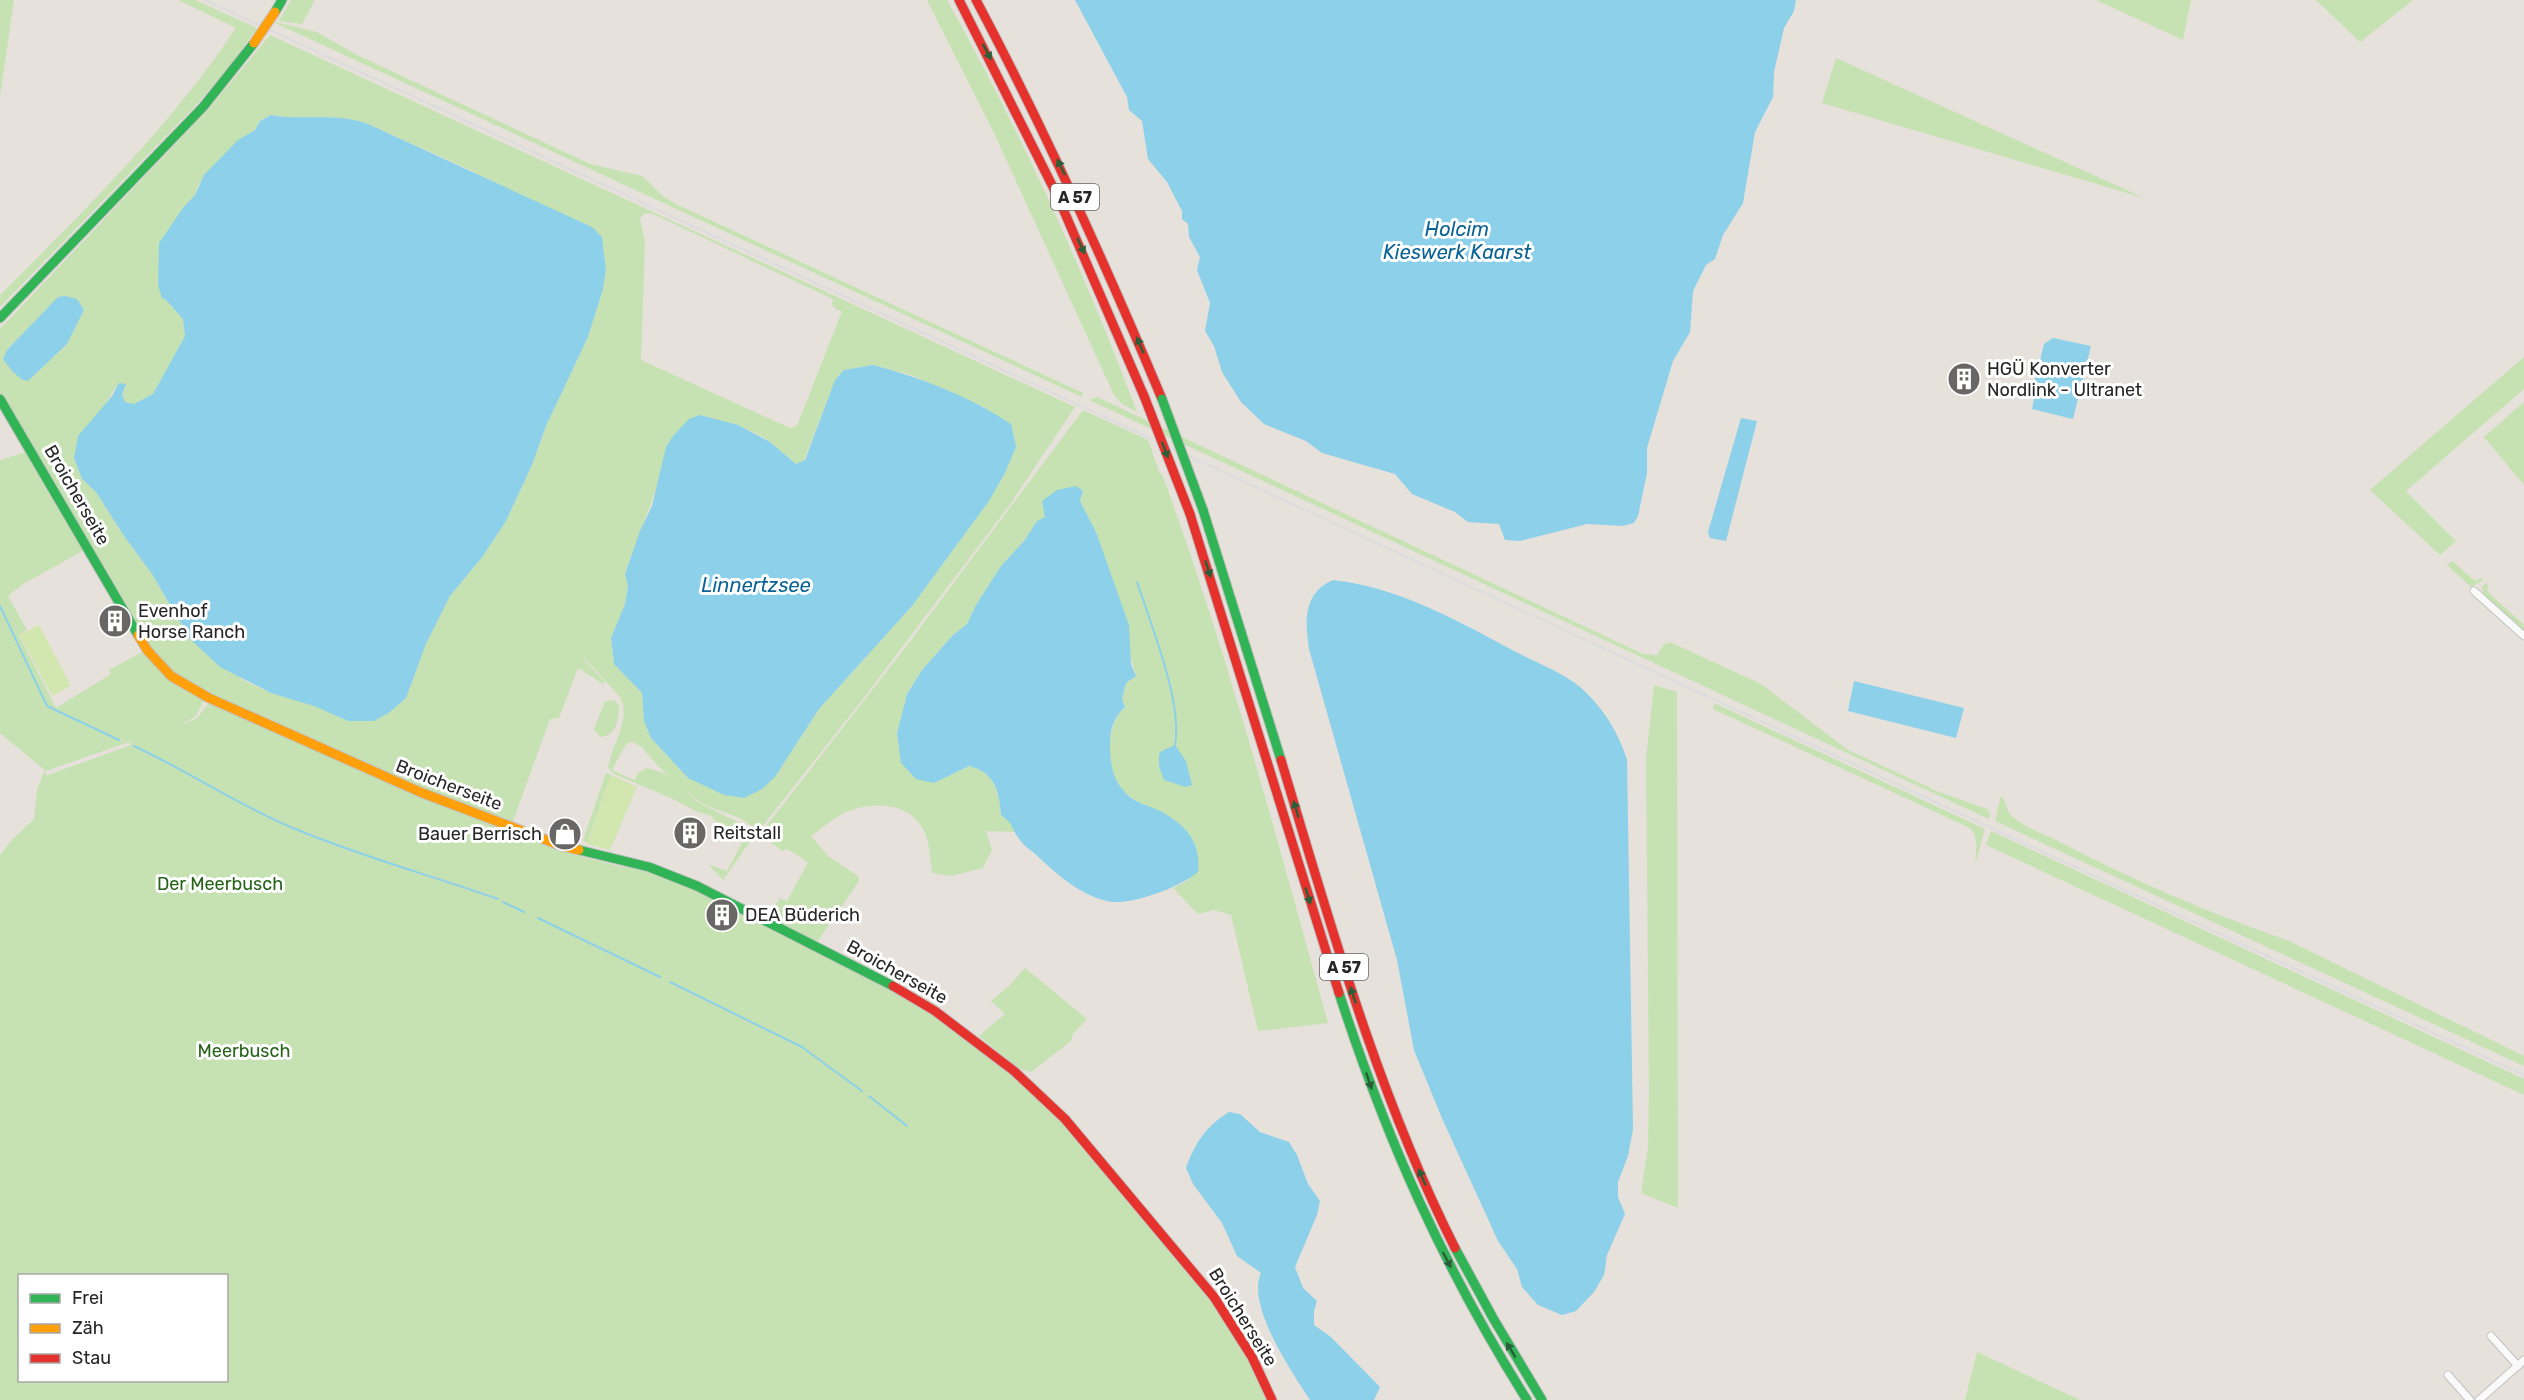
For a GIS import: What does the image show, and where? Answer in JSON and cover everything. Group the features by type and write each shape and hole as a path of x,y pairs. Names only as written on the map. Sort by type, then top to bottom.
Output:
{"main road":[{"path":"0,318 203,107 254,43 282,0"},
{"name":"A 57","path":"959,0 1026,128 1062,205 1144,396 1190,514 1237,656 1336,986 1372,1090 1408,1178 1444,1254 1486,1332 1527,1400"},
{"name":"A 57","path":"976,0 1040,122 1076,198 1162,399 1203,510 1249,653 1352,992 1384,1085 1420,1175 1456,1250 1497,1326 1542,1400"},
{"name":"Broicherseite","path":"0,399 147,650 171,676 209,698 420,792 562,846 649,867 697,886 863,970 935,1011 1006,1065 1065,1119 1214,1297 1252,1357 1272,1400"}],"street":[{"path":"2474,591 2524,636"},
{"path":"2491,1336 2518,1366"},
{"path":"2483,1399 2524,1360"},
{"path":"2448,1375 2470,1400"}],"green space":[{"path":"0,0 14,0 0,97"},
{"path":"178,0 195,0 257,28 226,71 194,107 0,307 0,295 125,167 183,100 236,28"},
{"path":"291,0 315,0 302,24 279,21"},
{"path":"927,0 947,0 1026,151 1073,254 1137,412 1122,404 1114,395 994,133"},
{"path":"2096,0 2191,0 2183,40"},
{"path":"2316,0 2413,0 2360,42"},
{"path":"271,21 317,32 355,54 590,164 642,176 664,197 678,205 1083,393 1082,397"},
{"path":"270,35 1075,407 1011,503 863,699 757,833 746,822 707,806 693,797 661,769 642,747 632,742 626,744 613,771 635,780 638,773 647,768 664,773 699,803 752,829 752,839 723,880 708,864 727,871 746,835 714,820 712,816 695,811 614,774 608,768 622,724 623,706 620,697 587,661 582,652 586,662 605,682 603,684 578,668 559,718 550,719 512,824 420,789 195,688 175,675 149,648 35,449 0,393 0,329 207,111","holes":["271,115 332,117 368,124 468,169 602,237 606,270 603,289 588,337 546,426 532,465 506,521 483,556 450,596 426,644 406,698 390,712 374,720 348,721 315,706 271,693 245,681 190,639 152,574 96,492 82,479 74,458 115,388 126,387 122,395 125,402 134,405 153,394 185,336 183,319 166,300 158,285 158,271 173,224 195,195 198,185 238,141 255,130 260,120","645,213 653,214 833,299 832,304 835,309 842,311 797,426 790,428 641,360 645,243 640,218","84,310 67,344 53,358 7,350 33,323","873,365 911,375 986,408 989,501 912,606 819,709 775,777 688,778 651,738 644,721 642,693 614,664 611,638 625,604 628,586 625,573 658,484 700,415 754,432 796,464 804,460 827,401 844,370"]},
{"path":"1836,58 2144,198 1822,103"},
{"path":"2524,357 2524,389 2406,491 2456,541 2440,555 2370,490"},
{"path":"1097,397 1643,654 1657,655 1664,644 1670,642 1761,684 1848,750 1939,792 1987,809 1990,814 1989,819 1089,400"},
{"path":"2524,402 2524,485 2484,437"},
{"path":"1083,410 1148,440 1160,474 1162,474 1230,678 1328,1023 1258,1031 1231,915 1214,910 1198,914 1173,888 1189,880 1163,813 1130,797 1114,774 1110,762 1110,737 1118,716 1125,707 1122,699 1126,683 1136,676 1096,532 1080,501 1046,510 1046,517 1037,521 1024,541 1001,566 976,605 967,624 952,636 922,670 907,694 897,733 899,749 934,783 969,766 978,769 990,778 997,791 1001,815 1012,823 1016,832 986,831 992,850 983,868 951,876 932,873 925,832 915,818 906,812 885,806 852,810 838,816 811,836 828,856 858,876 859,881 817,942 767,918 780,898 787,901 808,862 787,849 782,851 760,834 905,648"},
{"name":"Meerbusch","path":"29,451 86,549 23,584 8,596 27,630 19,635 56,708 111,674 109,670 144,651 173,682 204,700 196,716 177,727 197,718 210,702 417,795 572,854 622,867 643,869 693,888 901,994 941,1019 1047,1102 1214,1297 1271,1400 0,1400 0,855 34,819 37,790 44,771 49,778 48,775 131,745 129,743 133,741 127,743 55,710 48,706 40,693 47,707 126,743 46,771 0,733 0,460"},
{"path":"2452,561 2475,581 2481,578 2483,580 2471,587 2447,565"},
{"path":"2486,583 2487,591 2524,625 2524,634 2485,599 2482,587"},
{"path":"39,625 71,686 52,696 20,635"},
{"path":"1654,685 1677,692 1678,1208 1641,1193 1648,1147 1649,1093 1646,759"},
{"path":"614,700 619,705 616,726 606,736 600,737 594,729 605,701"},
{"path":"1714,703 1985,829 1975,865 1976,841 1970,828 1713,709"},
{"path":"606,773 611,775 587,843 583,840"},
{"path":"611,775 637,787 610,850 587,844"},
{"path":"2001,796 2010,814 2029,827 2172,896 2287,940 2524,1056 2524,1066 1995,821"},
{"path":"1991,831 2524,1079 2524,1095 1986,845"},
{"path":"1025,968 1087,1019 1073,1034 1071,1041 1031,1072 1020,1069 979,1036 1005,1014 991,1001"},
{"path":"1977,1352 2080,1400 1965,1400"}],"water":[{"name":"Holcim Kieswerk Kaarst","path":"1075,0 1796,0 1794,11 1784,28 1774,72 1773,97 1755,132 1743,203 1723,235 1715,259 1706,265 1693,291 1690,332 1673,361 1647,448 1647,473 1638,516 1634,523 1623,526 1587,524 1520,541 1505,540 1499,524 1468,522 1455,512 1412,494 1395,474 1322,453 1306,441 1264,424 1241,402 1222,372 1214,346 1205,331 1210,303 1197,270 1200,257 1189,237 1188,224 1182,219 1182,211 1167,182 1148,159 1142,121 1129,110 1127,97"},
{"path":"271,115 344,118 368,124 592,227 602,237 606,270 603,289 588,337 546,426 532,465 506,521 483,556 450,596 426,644 406,698 390,712 374,721 348,721 314,706 271,693 220,667 190,639 152,574 96,492 82,479 74,458 78,436 112,396 119,383 126,384 122,395 125,402 134,404 153,394 185,336 183,319 162,298 158,285 159,243 195,195 204,175 238,140 255,130 260,121"},
{"path":"58,297 77,299 84,310 67,344 28,381 21,379 3,359 7,350"},
{"path":"2053,338 2091,346 2073,419 2032,409 2034,384 2044,344"},
{"name":"Linnertzsee","path":"873,365 945,389 995,414 1011,424 1016,447 989,501 912,606 819,709 775,777 762,789 744,798 724,795 688,778 651,738 644,721 642,693 614,664 611,638 625,604 628,586 625,574 640,531 652,506 666,447 689,419 700,415 738,425 770,442 796,464 805,460 835,380 844,370"},
{"path":"1741,418 1757,421 1726,541 1710,538 1708,532"},
{"path":"1076,486 1083,491 1080,501 1096,532 1129,625 1131,664 1136,676 1126,683 1122,699 1125,707 1115,719 1112,728 1110,750 1114,775 1132,799 1164,813 1180,824 1191,837 1197,853 1198,872 1190,878 1154,894 1128,901 1107,901 1076,888 1026,847 1011,824 1001,815 997,790 985,773 969,766 934,783 916,779 901,763 897,733 907,694 922,670 952,636 967,624 976,605 1001,566 1024,541 1037,521 1045,517 1042,501 1057,490"},
{"path":"1333,580 1358,584 1406,598 1453,619 1566,677 1588,694 1602,711 1624,750 1627,760 1633,1129 1628,1156 1618,1182 1618,1197 1625,1214 1607,1255 1604,1275 1594,1292 1576,1311 1562,1315 1538,1305 1522,1287 1517,1269 1498,1241 1441,1116 1414,1050 1397,960 1309,649 1307,618 1311,600 1316,592"},
{"path":"1854,681 1964,708 1956,738 1848,711"},
{"path":"1175,745 1186,761 1192,785 1186,787 1164,780 1159,763 1160,752"},
{"path":"1229,1112 1240,1114 1260,1132 1289,1142 1297,1155 1308,1184 1320,1201 1317,1215 1295,1267 1303,1288 1317,1301 1314,1325 1331,1337 1380,1387 1374,1400 1310,1400 1283,1356 1265,1320 1258,1286 1261,1273 1237,1256 1222,1223 1193,1184 1186,1168 1193,1151 1208,1129"}],"waterway":[{"path":"1137,582 1170,686 1176,728 1175,745"},
{"path":"0,606 47,706 119,740"},
{"path":"134,746 293,828 498,899"},
{"path":"503,902 524,912"},
{"path":"538,918 660,977"},
{"path":"670,982 802,1047 862,1091"},
{"path":"869,1096 907,1126"}],"railway":[{"path":"205,0 2524,1075"}],"traffic: fast":[{"path":"275,12 282,0"},
{"path":"0,318 203,107 254,43"},
{"path":"0,399 138,635"},
{"path":"1162,399 1203,510"},
{"path":"1203,510 1281,760"},
{"path":"579,850 649,867 697,886 893,986"},
{"path":"1339,993 1377,1100 1420,1202 1469,1302 1527,1400"},
{"path":"1455,1248 1542,1400"}],"traffic: slow":[{"path":"254,43 275,12"},
{"path":"138,635 147,650 171,676 209,698 420,792 562,846 579,850"}],"traffic: jam":[{"path":"959,0 1057,195 1144,396"},
{"path":"976,0 1074,197 1162,399"},
{"path":"1144,396 1190,514"},
{"path":"1190,514 1339,993"},
{"path":"1281,760 1337,946 1379,1069 1427,1189 1455,1248"},
{"path":"893,986 935,1011 1014,1071 1065,1119 1214,1297 1252,1357 1272,1400"}],"place":[{"name":"HGÜ Konverter Nordlink - Ultranet","path":"1964,379"},
{"name":"Evenhof Horse Ranch","path":"115,621"},
{"name":"Reitstall","path":"690,833"},
{"name":"Bauer Berrisch","path":"565,834"},
{"name":"DEA Büderich","path":"722,915"}],"park label":[{"name":"Der Meerbusch","path":"220,884"}]}
